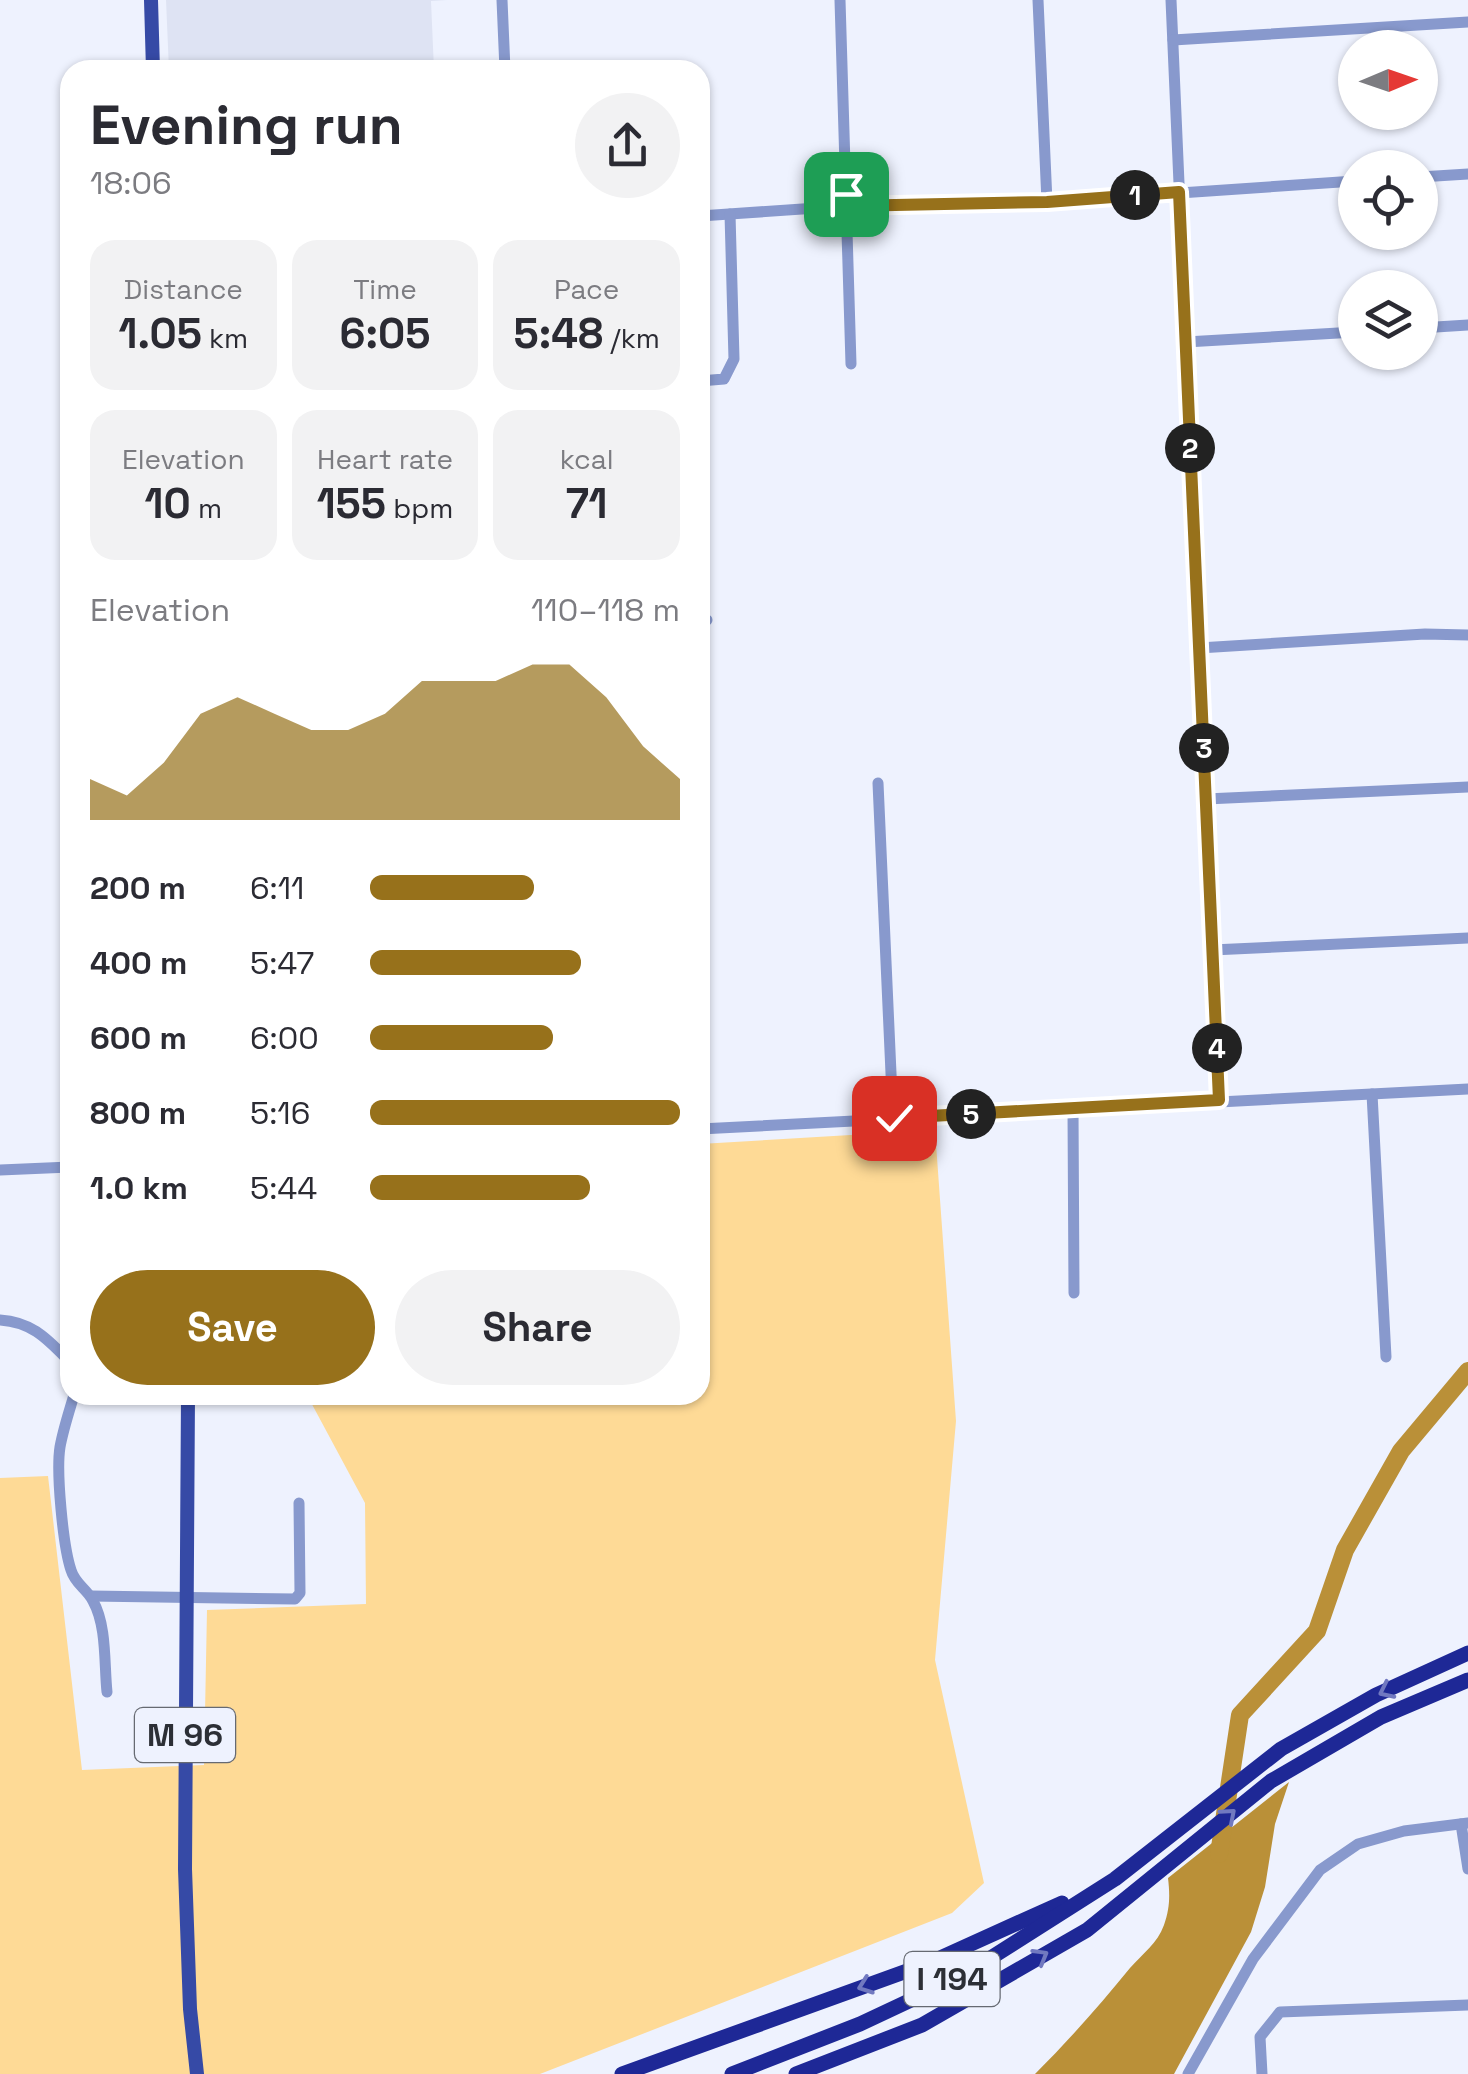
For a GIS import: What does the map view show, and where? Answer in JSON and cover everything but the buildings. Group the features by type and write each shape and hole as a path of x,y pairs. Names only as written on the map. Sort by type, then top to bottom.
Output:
{"highway":[{"name":"I 194","path":"732,2074 926,1994 989,1959 1115,1879 1241,1779 1306,1735 1376,1695 1468,1654"},
{"name":"I 194","path":"796,2074 922,2025 1086,1930 1254,1794 1381,1717 1468,1680"},
{"path":"622,2074 930,1964 1115,1879"},
{"path":"813,2074 872,2044"}],"main road":[{"path":"150,0 153,60"},
{"name":"M 96","path":"188,1405 184,1869 196,2074"}],"street":[{"path":"502,0 505,60"},
{"path":"840,0 851,364"},
{"path":"1038,0 1047,202"},
{"path":"1171,0 1219,1100"},
{"path":"1172,40 1468,22"},
{"path":"1438,176 1468,174"},
{"path":"710,215 846,206 1047,202 1338,182"},
{"path":"710,381 724,379 734,359 730,214"},
{"path":"1438,326 1468,324"},
{"path":"1186,342 1338,333"},
{"path":"1199,648 1425,634 1468,635"},
{"path":"878,783 894,1118"},
{"path":"1206,799 1468,787"},
{"path":"1212,950 1468,938"},
{"path":"710,1128 1468,1089"},
{"path":"1372,1094 1386,1357"},
{"path":"1072,1109 1074,1292"},
{"path":"0,1170 60,1167"},
{"path":"0,1320 19,1321 40,1331 60,1352"},
{"path":"72,1405 59,1464 71,1573 98,1611 106,1692"},
{"path":"90,1596 294,1598 300,1593 299,1504"},
{"path":"1188,2074 1253,1959 1320,1870 1358,1844 1404,1830 1465,1824 1468,1869"},
{"path":"1262,2074 1260,2037 1280,2012 1468,2005"}],"shaded area":[{"path":"166,0 447,0 431,1 434,60 169,60"},
{"path":"935,1130 956,1421 935,1660 984,1883 952,1913 540,2074 0,2074 0,1478 48,1476 82,1770 204,1765 207,1610 366,1604 365,1503 312,1405 710,1405 710,1143"},
{"path":"1289,1782 1275,1824 1265,1887 1251,1932 1174,2074 1035,2074 1158,1938 1167,1913 1168,1878"}],"waterway":[{"path":"1219,1854 1240,1715 1317,1631 1345,1550 1401,1451 1468,1371"}],"route":[{"path":"846,194 846,206 1047,202 1179,192 1219,1100 894,1118"}]}
